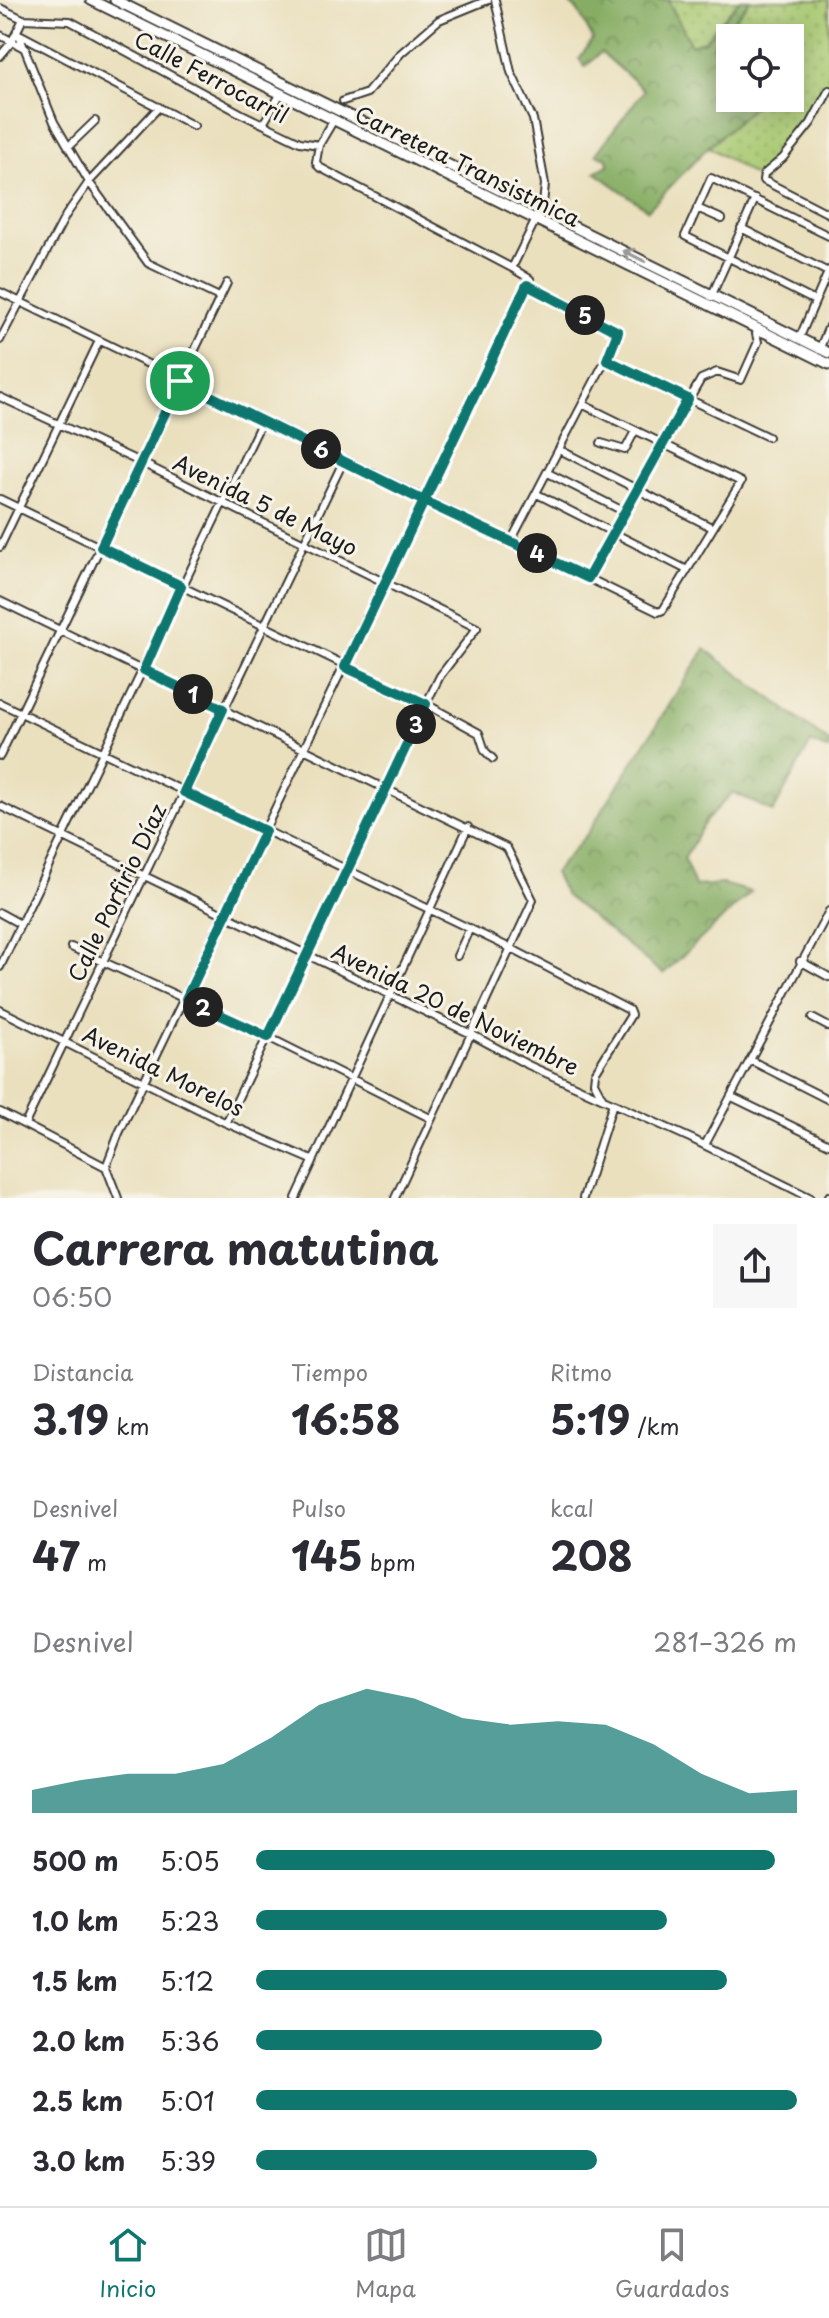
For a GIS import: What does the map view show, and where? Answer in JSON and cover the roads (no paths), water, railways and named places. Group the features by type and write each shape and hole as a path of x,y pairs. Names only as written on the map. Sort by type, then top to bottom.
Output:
{"main road":[{"name":"Carretera Transistmica","path":"91,0 491,196 594,235 766,333 821,351"},
{"name":"Carretera Transistmica","path":"115,0 710,300 800,337 821,351 829,364"}],"street":[{"path":"343,101 367,93 401,53 439,20 488,0"},
{"path":"495,0 511,72 533,119 545,184 539,214 512,268"},
{"name":"Calle Ferrocarril","path":"0,8 23,19 70,21 263,124 308,145 319,145"},
{"path":"0,56 19,33 23,19"},
{"path":"19,33 54,122 68,147 89,182 148,263 219,297"},
{"path":"19,33 194,126"},
{"path":"0,35 26,49"},
{"path":"829,90 811,123 783,158 764,174 763,180 829,214"},
{"path":"263,124 281,92"},
{"path":"0,340 66,215 89,182 159,107"},
{"path":"68,147 95,121"},
{"path":"106,1167 530,278 319,167 316,162 319,145 332,123"},
{"path":"815,301 685,236 711,178 829,236"},
{"path":"710,300 755,199"},
{"path":"697,208 722,219"},
{"path":"741,228 829,271 800,337"},
{"path":"0,756 227,283"},
{"path":"511,541 619,334 527,285"},
{"path":"0,292 424,501 658,612 663,610 741,482 584,405"},
{"path":"821,351 829,326"},
{"path":"588,578 688,399 708,373 717,372 741,380 758,342 756,334 766,333"},
{"path":"0,547 99,341"},
{"path":"607,360 768,437"},
{"name":"Avenida 5 de Mayo","path":"0,397 142,463 477,628 440,676 426,704"},
{"path":"0,967 61,834 144,670 181,586 224,504 262,421"},
{"path":"601,443 625,450 635,431"},
{"path":"560,450 713,528"},
{"name":"Calle Porfirio Díaz","path":"25,1124 344,460"},
{"path":"548,473 625,512"},
{"path":"537,494 687,570"},
{"path":"0,499 426,704 479,733 485,751 493,759"},
{"path":"0,601 507,848 533,900 395,1198"},
{"path":"0,703 470,928 629,1010 631,1015 595,1073 594,1082 603,1099"},
{"path":"226,1123 426,704"},
{"name":"Avenida 20 de Noviembre","path":"0,806 390,994 526,1064 705,1145 811,1198"},
{"path":"296,1198 349,1077 468,827"},
{"path":"705,1145 829,911"},
{"path":"0,913 20,924"},
{"path":"457,956 470,928"},
{"path":"71,947 268,1037 430,1118"},
{"path":"800,961 829,977"},
{"name":"Avenida Morelos","path":"0,1010 226,1123 312,1160"},
{"path":"812,1018 829,1027"},
{"path":"750,1060 829,1100"},
{"path":"732,1097 829,1144"},
{"path":"583,1198 613,1103"},
{"path":"0,1112 106,1167 118,1198"}]}
